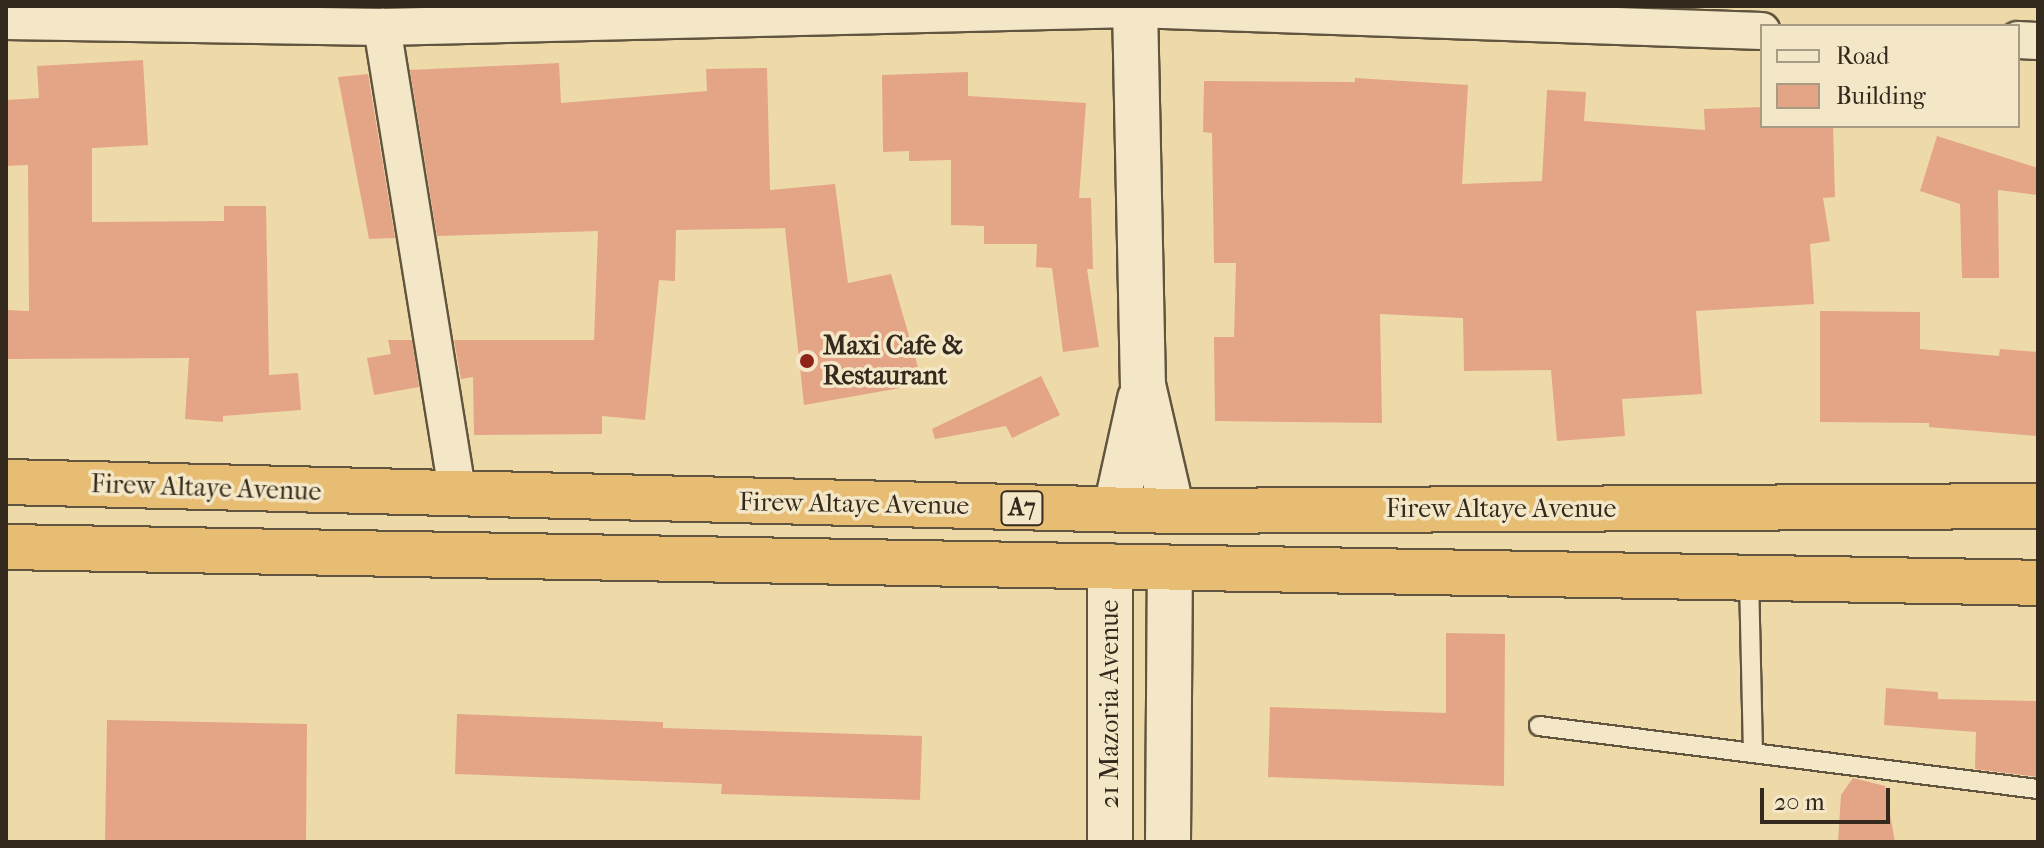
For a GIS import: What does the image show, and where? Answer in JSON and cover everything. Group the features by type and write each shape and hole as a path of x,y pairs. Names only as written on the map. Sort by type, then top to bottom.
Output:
{"highway":[{"name":"Firew Altaye Avenue","path":"6,482 1172,511 2038,506"},
{"path":"458,494 459,555"},
{"path":"1742,507 1749,575"},
{"path":"1110,566 1116,508"},
{"path":"1170,570 1172,511"},
{"name":"A7","path":"6,547 1110,566 1170,570 1749,575 2038,583"}],"main road":[{"path":"1135,7 1143,385 1172,511"},
{"path":"1116,508 1143,385"},
{"name":"21 Mazoria Avenue","path":"1110,566 1110,842"},
{"path":"1168,842 1170,570"}],"street":[{"path":"6,21 382,27 1135,7 1760,31"},
{"path":"382,27 458,494"}],"lane":[{"path":"1749,575 1753,753"},
{"path":"1539,726 2038,789"}],"building":[{"path":"143,60 148,145 92,148 92,222 224,221 224,206 266,206 269,375 298,373 301,410 223,416 223,422 185,419 189,358 6,359 6,310 29,311 28,165 6,166 6,100 39,98 37,66"},
{"path":"559,63 561,103 707,91 706,69 767,68 770,190 835,184 848,283 891,274 923,384 804,405 785,228 676,230 675,281 659,280 645,420 602,416 602,434 474,435 473,377 461,379 454,340 594,340 598,231 437,236 410,70"},
{"path":"968,72 968,96 1086,103 1079,198 1091,198 1093,269 1087,269 1099,347 1063,352 1052,268 1036,267 1037,244 984,244 984,226 951,225 951,160 909,161 909,151 883,152 882,75"},
{"path":"368,74 395,238 369,239 338,77"},
{"path":"1355,78 1468,85 1462,184 1542,181 1547,90 1586,92 1584,121 1705,130 1704,109 1760,107 1760,128 1833,128 1835,197 1823,198 1830,241 1810,244 1814,304 1696,311 1702,394 1622,399 1625,436 1557,441 1551,370 1464,371 1463,318 1380,314 1382,423 1215,421 1214,337 1234,337 1236,263 1214,263 1212,133 1203,132 1204,81 1355,82"},
{"path":"1937,136 2038,168 2038,195 1998,190 1999,278 1962,278 1960,204 1920,191"},
{"path":"1820,311 1920,312 1920,349 1999,356 2000,349 2038,352 2038,436 1929,427 1929,423 1820,422"},
{"path":"388,340 412,340 419,387 374,395 367,358 391,354"},
{"path":"1041,376 1060,415 1012,438 1006,426 935,439 932,429"},
{"path":"1446,633 1505,634 1504,786 1268,777 1270,707 1446,713"},
{"path":"1886,688 1938,692 1938,699 2038,701 2038,777 1975,769 1976,732 1884,725"},
{"path":"457,714 663,722 663,728 922,736 920,800 721,794 722,784 455,774"},
{"path":"107,720 307,724 306,842 105,842"},
{"path":"1853,778 1885,786 1895,842 1838,842 1841,795"}],"place":[{"name":"Maxi Cafe & Restaurant","path":"807,361"}]}
